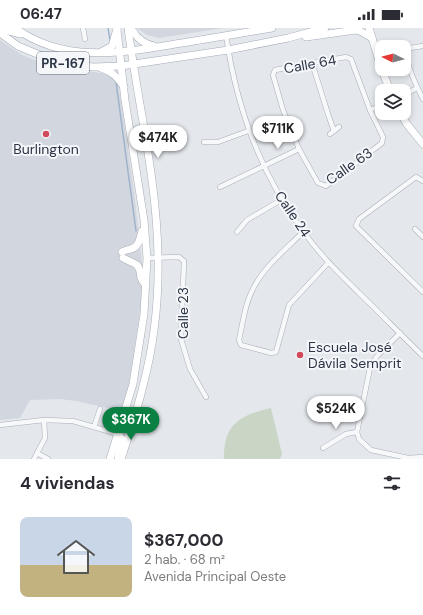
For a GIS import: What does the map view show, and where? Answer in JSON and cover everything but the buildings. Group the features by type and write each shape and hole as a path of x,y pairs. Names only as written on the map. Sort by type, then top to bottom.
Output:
{"main road":[{"name":"PR-167","path":"15,28 27,36 57,48 72,52 95,53 131,51 272,28"},
{"path":"119,459 129,435 143,387 152,346 157,298 158,258 153,193 128,28"},
{"path":"131,28 134,34 143,42 150,46 158,47"},
{"name":"PR-167","path":"0,33 18,46 54,61 73,65 121,66 228,50 288,38 325,28"},
{"path":"356,28 364,28"},
{"path":"369,28 387,84"},
{"path":"0,29 27,36"},
{"path":"110,459 132,389 142,329 147,258 117,29"},
{"path":"95,53 104,51 112,46 116,37 117,29"},
{"path":"288,38 356,30 372,38"},
{"path":"97,66 113,74 124,87"},
{"path":"405,120 423,144"},
{"path":"144,227 136,246 122,255 127,261 134,263 139,267 141,271 141,279 146,286"},
{"path":"129,435 125,427 133,401 132,389"},
{"path":"118,434 122,439 118,453 119,459"}],"street":[{"path":"83,28 85,39"},
{"name":"Calle 24","path":"226,35 240,105 248,131 263,166 281,200 303,232 328,263 423,356"},
{"path":"423,46 410,48 407,50 406,58 423,99"},
{"name":"Calle 64","path":"299,149 283,110 274,75 275,70 346,57 351,59 370,110"},
{"path":"312,63 332,132 339,127"},
{"path":"411,92 418,88"},
{"path":"370,110 375,108"},
{"name":"Calle 63","path":"299,149 318,183 326,186 382,143 383,136 370,110"},
{"path":"204,142 218,142 248,131"},
{"path":"220,187 299,149"},
{"path":"423,181 416,178 359,219 356,226 423,292"},
{"path":"237,232 247,220 281,200"},
{"path":"415,229 423,237"},
{"path":"303,232 264,272 254,287 246,307 239,340 241,345 271,353 276,352 289,305 328,263"},
{"name":"Calle 23","path":"147,258 179,257 184,261 181,339 190,369 206,397"},
{"path":"400,333 377,356 370,368 357,432 359,439 371,450 408,458 423,457"},
{"path":"94,427 100,409"},
{"path":"0,425 44,420 73,421 118,434"},
{"path":"34,459 45,438 44,420"},
{"path":"323,448 346,434 357,432"},
{"path":"37,453 48,459"}],"shaded area":[{"path":"137,28 223,28 159,38 147,35"},
{"path":"0,40 22,55 56,68 103,73 118,81 134,191 142,264 142,299 129,384 121,411 60,399 30,400 20,418 0,420"}],"green space":[{"path":"271,408 282,454 280,459 224,459 227,437 236,423 251,414"}],"waterway":[{"path":"108,28 110,40"},
{"path":"116,82 136,231"}],"place":[{"name":"Burlington","path":"46,134"},
{"name":"Escuela José Dávila Semprit","path":"300,355"}]}
